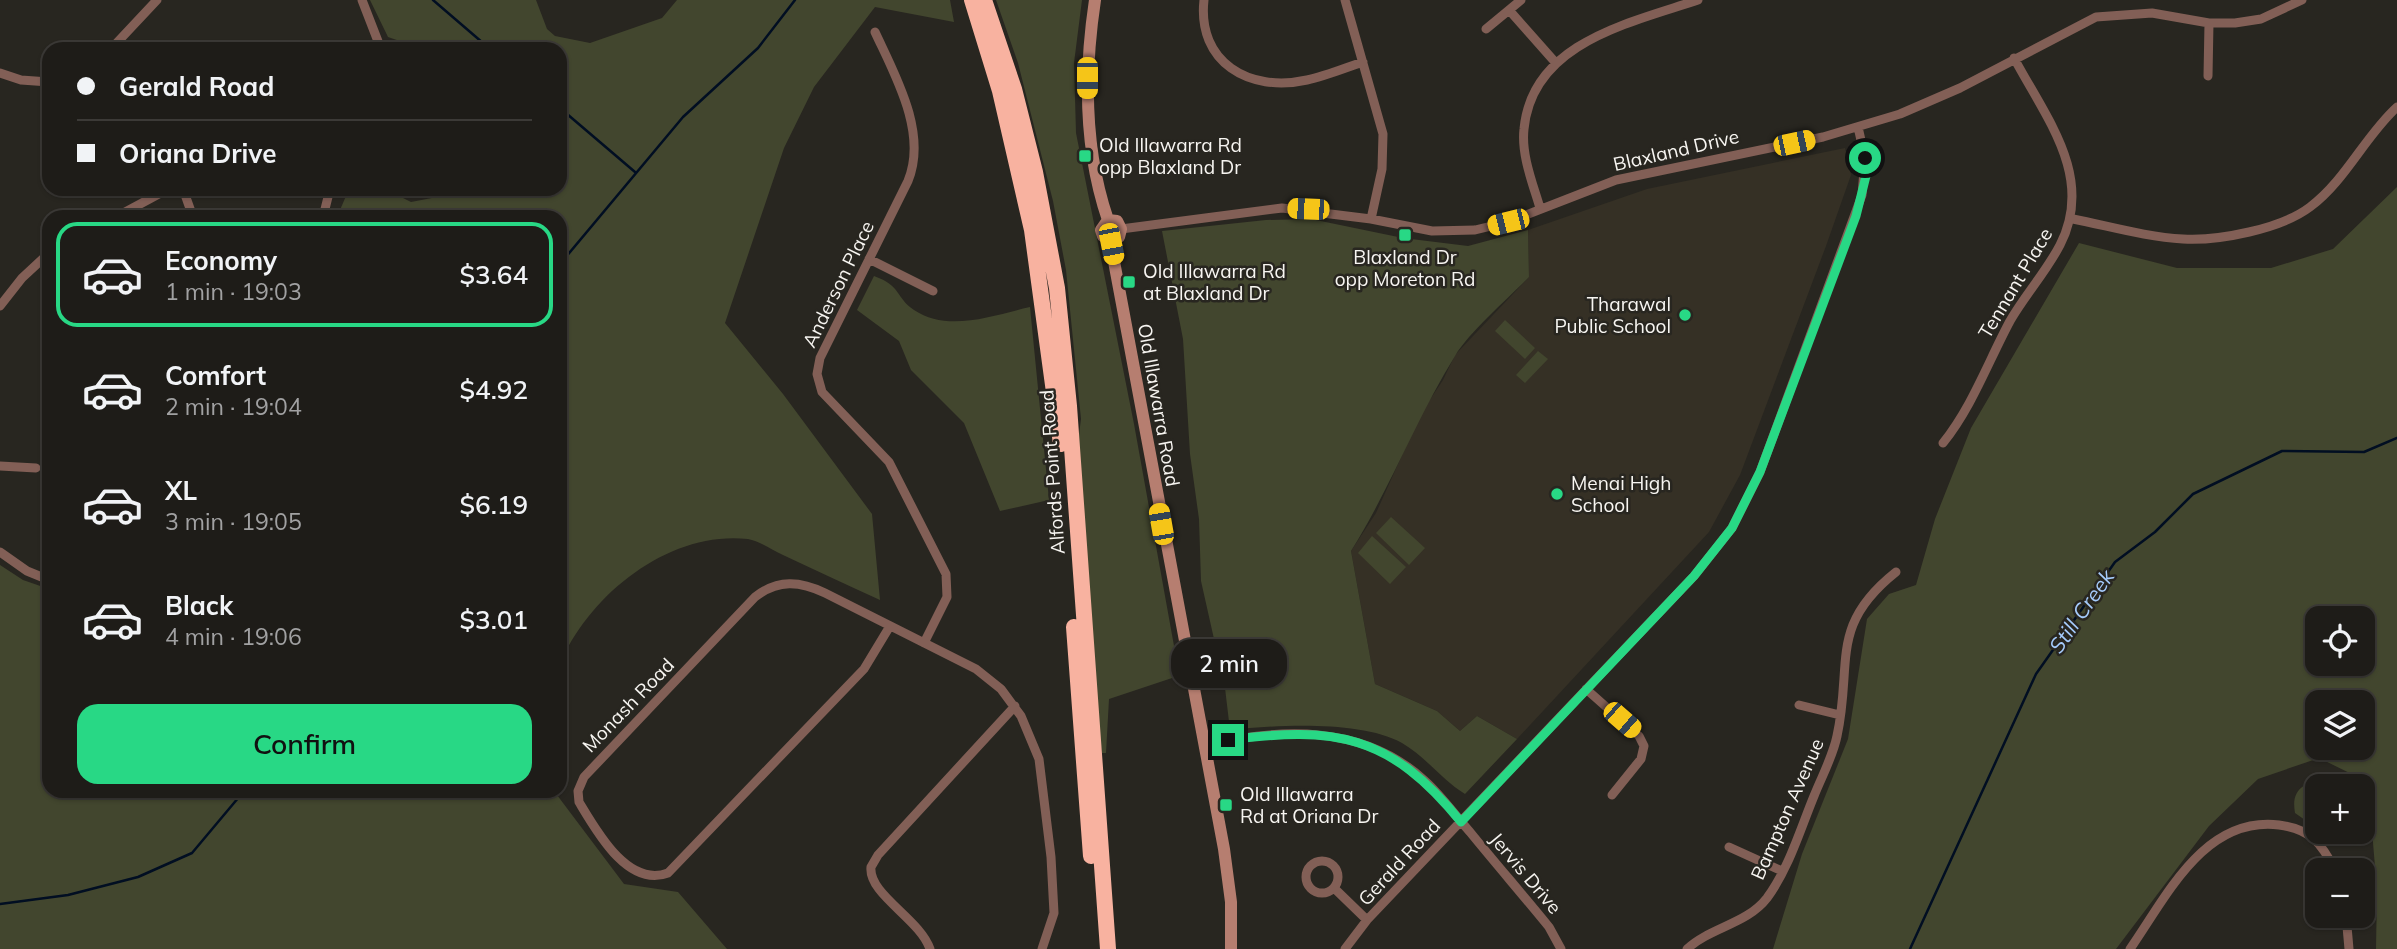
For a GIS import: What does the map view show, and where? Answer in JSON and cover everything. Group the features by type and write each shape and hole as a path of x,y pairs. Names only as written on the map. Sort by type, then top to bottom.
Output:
{"highway":[{"name":"Alfords Point Road","path":"972,0 1000,92 1032,230 1059,428 1098,949"},
{"name":"Alfords Point Road","path":"984,0 1014,89 1035,172 1057,288 1069,406 1108,949"}],"street":[{"path":"118,42 157,0"},
{"path":"362,0 378,42"},
{"path":"1095,0 1087,56 1087,100 1108,220 1101,230 1102,236 1110,240 1119,237 1121,229 1116,221 1108,220"},
{"path":"1204,0 1203,27 1209,46 1227,66 1248,76 1290,82 1363,62"},
{"path":"1345,0 1378,108 1384,146 1371,219"},
{"path":"1486,29 1521,0"},
{"path":"1540,208 1527,159 1524,131 1529,105 1539,81 1555,62 1592,38 1670,4 1698,0"},
{"name":"Blaxland Drive","path":"1121,229 1282,208 1446,232 1497,225 1616,180 1823,137 1930,102 2096,17 2152,12 2209,23 2261,19 2287,4 2302,0"},
{"path":"1509,10 1555,62"},
{"path":"2208,75 2209,23"},
{"name":"Anderson Place","path":"875,32 909,115 916,150 912,171 820,358 817,374 826,398 889,462 946,574 947,597 924,643"},
{"name":"Tennant Place","path":"1943,443 1960,422 2016,310 2059,248 2073,219 2071,168 2014,58"},
{"path":"0,73 21,80 42,82"},
{"path":"2073,219 2184,239 2261,230 2310,208 2349,165 2378,124 2397,107"},
{"name":"Gerald Road","path":"1345,949 1367,920 1714,554 1747,501 1862,195 1865,158 1858,127"},
{"path":"129,210 154,196"},
{"name":"Old Illawarra Road","path":"1110,240 1164,541 1206,745 1224,849 1231,902 1231,949"},
{"path":"0,306 22,278 42,259"},
{"path":"869,259 933,291"},
{"path":"0,466 36,468"},
{"path":"0,552 27,571 42,577"},
{"name":"Bampton Avenue","path":"1686,949 1705,934 1749,914 1767,897 1783,871 1834,747 1840,715 1845,655 1854,618 1867,597 1896,572"},
{"name":"Monash Road","path":"890,626 864,669 668,873 648,876 631,870 579,802 578,791 584,777 755,597 768,588 791,582 807,585 890,626 924,643 984,675 1015,706 1036,747 1048,830 1054,913 1042,949"},
{"path":"1586,689 1639,736 1644,746 1641,760 1612,794"},
{"path":"1799,705 1840,715"},
{"path":"930,949 920,929 879,890 870,873 873,860 1015,706"},
{"name":"Jervis Drive","path":"1206,745 1291,733 1319,733 1348,739 1391,757 1413,771 1461,822 1549,927 1561,949"},
{"path":"2130,949 2194,859 2222,835 2261,823 2287,826 2321,843 2329,858"},
{"path":"1729,847 1783,871"},
{"path":"1334,888 1367,920"},
{"path":"2347,928 2348,949"}],"shaded area":[{"name":"Menai High School","path":"1845,148 1851,175 1826,246 1740,475 1709,532 1517,739 1477,716 1460,731 1437,711 1375,684 1351,551 1376,513 1421,413 1443,380 1455,355 1529,277 1528,230 1647,189"}],"green space":[{"path":"370,0 536,0 547,29 555,36 590,43 662,18 677,0 950,0 954,22 875,7 814,87 784,148 725,323 783,394 872,514 880,600 757,542 748,539 718,539 689,545 661,556 635,572 590,614 567,650 567,210 340,210 346,196 399,196 411,202 438,196 567,196 567,42 403,42 388,37"},
{"path":"996,0 1082,0 1074,63 1076,133 1134,424 1178,668 1175,677 1109,699 1106,753 1102,753 1099,734 1078,442 1081,419 1066,270 1053,201 1018,63"},
{"path":"2397,187 2397,949 2376,949 2377,891 2373,844 2375,774 2352,774 2323,760 2375,760 2375,690 2305,690 2305,760 2313,760 2258,779 2209,826 2116,949 1773,949 1802,854 1848,739 1867,619 1889,594 1916,585 1935,519 1971,428 2079,243 2177,268 2271,268 2333,249"},
{"path":"1311,219 1403,238 1468,246 1528,230 1529,277 1479,326 1455,356 1351,551 1375,684 1437,711 1460,731 1477,716 1517,739 1465,794 1411,749 1385,736 1342,727 1318,726 1230,730 1225,688 1201,581 1199,519 1190,454 1183,339 1162,231 1266,220"},
{"path":"874,276 894,288 914,310 941,320 986,318 1030,307 1049,500 1000,511 964,423 911,370 899,341 857,310"},
{"path":"1505,320 1535,348 1525,359 1495,331"},
{"path":"1538,351 1548,359 1525,383 1516,375"},
{"path":"1391,517 1425,548 1409,565 1376,533"},
{"path":"1372,536 1406,567 1390,584 1358,553"},
{"path":"0,565 23,580 42,587 42,798 559,798 624,884 678,892 727,949 0,949"},
{"path":"2305,785 2305,820 2295,813 2295,797"}],"waterway":[{"path":"433,0 482,42"},
{"path":"567,256 683,117 758,48 795,0"},
{"path":"567,114 635,172"},
{"name":"Still Creek","path":"1910,949 2036,674 2115,562 2155,532 2193,494 2282,451 2364,452 2397,438"},
{"path":"0,904 68,895 138,877 192,853 238,798"}],"place":[{"name":"Old Illawarra Rd opp Blaxland Dr","path":"1085,156"},
{"name":"Blaxland Dr opp Moreton Rd","path":"1405,235"},
{"name":"Old Illawarra Rd at Blaxland Dr","path":"1129,282"},
{"name":"Tharawal Public School","path":"1685,315"},
{"name":"Menai High School","path":"1557,494"},
{"name":"Old Illawarra Rd at Oriana Dr","path":"1226,805"}],"route":[{"path":"1228,740 1305,733 1348,739 1391,757 1413,771 1426,781 1461,822 1694,576 1732,528 1760,472 1856,216 1866,176 1865,158"}]}
